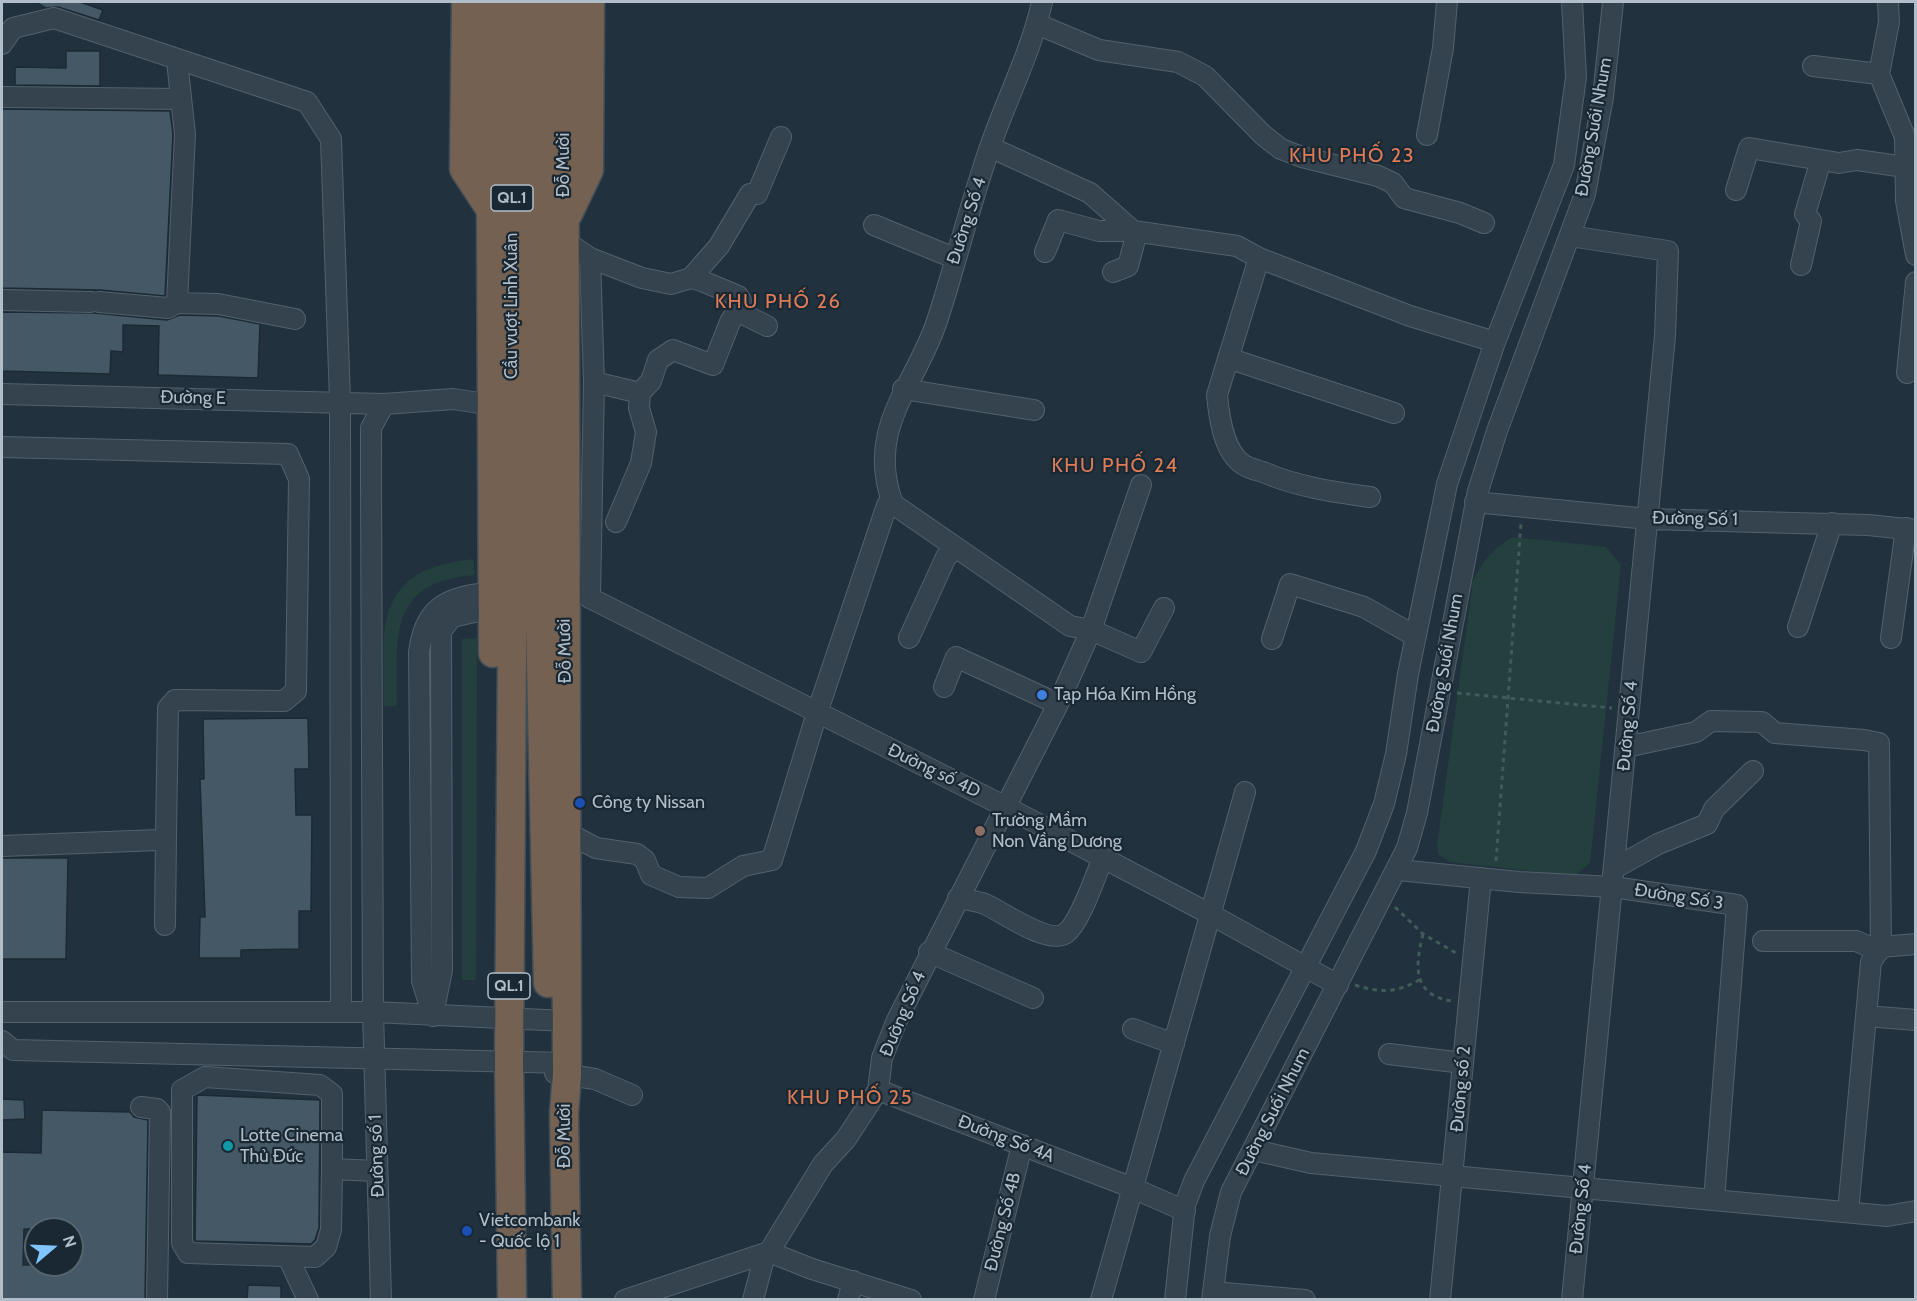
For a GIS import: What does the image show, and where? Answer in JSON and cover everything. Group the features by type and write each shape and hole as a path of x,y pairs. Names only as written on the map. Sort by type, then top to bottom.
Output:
{"highway":[{"path":"466,2 464,169 489,207"},
{"name":"Đỗ Mười","path":"490,2 489,207 514,397 538,528 558,1068 550,1299"},
{"name":"Cầu vượt Linh Xuân","path":"511,2 514,397"},
{"name":"Cầu vượt Linh Xuân","path":"514,397 536,2"},
{"name":"Đỗ Mười","path":"557,1021 568,833 564,2"},
{"path":"564,231 589,170 590,2"},
{"path":"538,528 564,350"},
{"name":"Đỗ Mười","path":"501,1019 514,397"},
{"name":"Đỗ Mười","path":"496,1299 514,397"},
{"name":"Đỗ Mười","path":"501,1062 512,1299"},
{"name":"Đỗ Mười","path":"558,1068 564,1113 567,1299"}],"street":[{"name":"Đường Số 4","path":"893,504 885,482 886,438 903,389 936,323 954,258 990,147 1037,24 1042,2"},
{"path":"1427,135 1443,48 1447,2"},
{"name":"Đường Suối Nhum","path":"1174,1299 1185,1211 1194,1181 1366,851 1384,804 1396,753 1415,636 1447,484 1495,342 1563,165 1576,78 1572,2"},
{"name":"Đường Suối Nhum","path":"1213,1296 1220,1236 1231,1192 1383,895 1398,870 1417,813 1475,502 1497,431 1585,194 1603,98 1613,2"},
{"path":"1888,2 1889,21 1879,74 1905,137 1906,201 1916,255"},
{"path":"2,44 13,28 54,18 177,61 307,102 331,139 340,401 341,1012"},
{"path":"1037,24 1099,50 1178,62 1205,76 1241,115 1281,148 1302,157 1378,176 1393,183 1404,198 1460,213 1484,223"},
{"path":"177,61 185,134 177,303"},
{"path":"1813,66 1879,74"},
{"path":"2,97 181,99"},
{"path":"691,279 719,246 749,195 757,194 781,137"},
{"path":"990,147 1090,193 1135,231"},
{"path":"1736,190 1749,148 1839,163 1857,160 1905,167"},
{"path":"1801,265 1811,221 1805,214 1821,160"},
{"path":"1045,252 1058,220 1099,231 1135,231 1237,246 1259,258 1410,316 1495,342"},
{"path":"874,225 954,258"},
{"path":"564,231 590,258 642,278 671,284 691,279 702,280 738,296 741,301 729,322 713,366 673,350 658,360 651,381 640,393 639,408 646,432 641,463 616,522"},
{"path":"1113,272 1128,266 1135,231"},
{"name":"Đường Số 4","path":"1570,236 1668,251 1665,336 1572,1299"},
{"path":"590,258 594,382 640,393"},
{"path":"1259,258 1217,395 1219,416 1229,446 1241,464 1308,488 1371,497"},
{"path":"1907,373 1916,282"},
{"path":"2,300 95,302 168,308 177,303 242,308 295,319"},
{"path":"737,311 767,326"},
{"path":"1228,358 1394,413"},
{"name":"Đường số 4D","path":"594,382 582,597 1006,807 1210,914 1305,969 1339,982"},
{"path":"903,389 1034,410"},
{"name":"Đường E","path":"2,394 340,401 384,405 514,397"},
{"name":"Đường số 1","path":"381,1299 373,1012 371,428 384,405"},
{"path":"2,447 288,454 299,479 296,692 284,701 175,700 168,708 165,925"},
{"name":"Đường Số 4","path":"764,1254 823,1164 846,1139 878,1090 882,1058 929,952 1058,704 1091,630 1141,485"},
{"name":"Đường Số 1","path":"1475,502 1648,519 1832,523 1911,529"},
{"path":"568,833 596,848 637,854 645,860 651,875 679,887 708,888 743,866 772,860 817,713 887,505 893,504 1070,626 1091,630 1140,652 1164,608"},
{"path":"1798,627 1832,523"},
{"path":"1891,638 1911,529"},
{"path":"909,638 945,557 956,548"},
{"path":"1272,639 1290,584 1364,607 1415,636"},
{"path":"433,1016 442,970 441,631 452,617 476,603"},
{"path":"944,687 956,657 1058,704"},
{"path":"1626,747 1696,732 1711,721 1762,722 1775,733 1879,743 1880,949 1871,962 1848,1212"},
{"path":"1614,877 1658,844 1707,824 1714,809 1753,771"},
{"path":"1101,1299 1245,792"},
{"path":"2,846 159,840 166,835"},
{"path":"958,898 983,904 1045,936 1058,936 1066,933 1077,917 1103,858"},
{"name":"Đường Số 3","path":"1398,870 1488,878 1614,877 1737,905 1714,1200"},
{"name":"Đường số 2","path":"1440,1299 1473,957 1488,878"},
{"path":"1763,941 1856,941 1880,949 1916,944"},
{"path":"929,952 1033,998"},
{"path":"2,1012 373,1012 557,1021"},
{"path":"1866,1016 1916,1020"},
{"path":"1133,1029 1174,1044"},
{"path":"2,1041 12,1050 374,1057 501,1062 558,1068 595,1079 633,1095"},
{"path":"1389,1054 1463,1063"},
{"path":"270,1055 271,1082"},
{"path":"205,1077 271,1082 320,1085 332,1094 331,1230 327,1247 315,1257 188,1253 182,1243 182,1090 205,1077"},
{"name":"Đường Số 4A","path":"878,1090 1022,1144 1185,1211"},
{"path":"141,1107 157,1108 160,1112 157,1299"},
{"name":"Đường Số 4B","path":"984,1299 1022,1144"},
{"path":"1254,1150 1311,1163 1452,1176 1887,1216 1916,1211"},
{"path":"332,1169 377,1171"},
{"path":"753,1299 764,1254"},
{"path":"625,1299 764,1254 812,1269 850,1290 911,1299"},
{"path":"288,1257 308,1299"},
{"path":"1213,1296 1305,1299"}],"path":[{"path":"1488,878 1508,699 1522,507"},
{"path":"1441,691 1630,710"},
{"path":"1383,895 1423,934 1453,953 1473,957"},
{"path":"1423,934 1418,957 1419,980 1426,991 1441,999 1469,1001"},
{"path":"1339,982 1384,992 1403,989 1419,980"}],"green space":[{"path":"1513,537 1606,547 1621,565 1590,863 1574,876 1450,862 1438,854 1437,846 1473,581 1489,556"},
{"path":"473,559 475,575 446,580 426,589 412,601 403,617 398,636 397,706 384,706 385,627 391,606 401,589 417,575 440,565"},
{"path":"477,638 476,975 475,980 462,980 462,639"}],"building":[{"path":"35,2 80,2 103,10 99,20 58,7 46,8"},
{"path":"66,51 100,51 100,86 15,85 15,67 66,68"},
{"path":"2,109 170,111 173,134 165,296 100,290 2,288"},
{"path":"2,312 95,313 167,320 180,315 219,316 260,324 258,378 158,375 159,326 123,325 123,352 111,351 110,374 2,371"},
{"path":"308,718 309,769 295,769 296,815 312,815 311,911 299,911 299,949 241,950 241,958 199,958 200,917 205,917 200,779 204,779 203,719"},
{"path":"2,858 68,858 66,959 2,959"},
{"path":"197,1095 320,1100 319,1228 311,1244 195,1241"},
{"path":"2,1099 24,1100 25,1119 2,1120"},
{"path":"42,1110 130,1112 134,1117 148,1120 145,1299 2,1299 2,1152 41,1153"},
{"path":"248,1285 281,1286 281,1299 247,1299"}],"place":[{"name":"Tạp Hóa Kim Hồng","path":"1042,695"},
{"name":"Công ty Nissan","path":"580,803"},
{"name":"Trường Mầm Non Vầng Dương","path":"980,831"},
{"name":"Lotte Cinema Thủ Đức","path":"228,1146"},
{"name":"Vietcombank - Quốc lộ 1","path":"467,1231"}],"district":[{"name":"KHU PHỐ 23","path":"1352,156"},
{"name":"KHU PHỐ 26","path":"778,302"},
{"name":"KHU PHỐ 24","path":"1115,466"},
{"name":"KHU PHỐ 25","path":"850,1098"}]}
